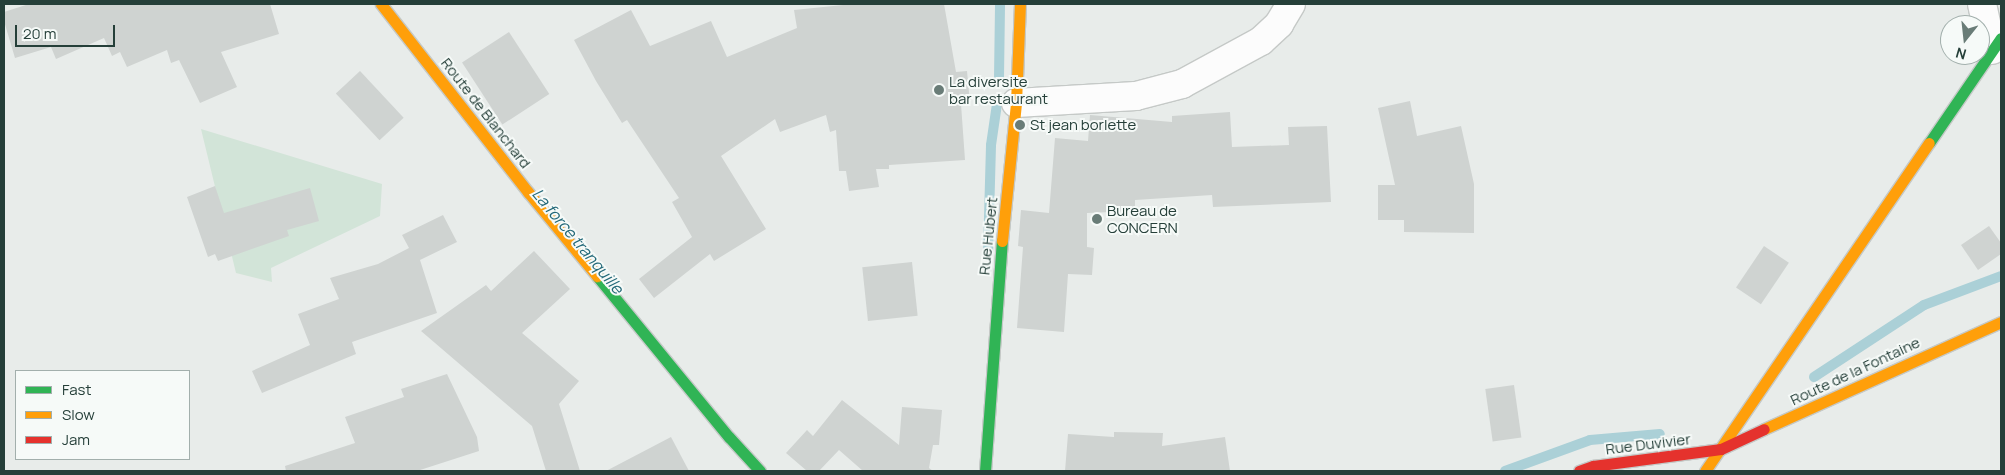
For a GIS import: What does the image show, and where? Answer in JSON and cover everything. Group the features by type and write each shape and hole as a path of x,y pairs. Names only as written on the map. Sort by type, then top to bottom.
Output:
{"street":[{"name":"Route de Blanchard","path":"381,4 528,192 728,437 760,471"},
{"name":"Rue Hubert","path":"985,471 996,300 1016,103 1020,4"},
{"path":"1016,103 1136,96 1182,84 1261,41 1279,24 1291,4"},
{"path":"1705,471 1997,44 1982,4"},
{"name":"Route de la Fontaine","path":"1721,449 2001,322"},
{"path":"1972,335 2001,330"},
{"name":"Rue Duvivier","path":"1579,471 1593,466 1721,449"}],"green space":[{"path":"201,129 382,184 380,216 271,268 272,282 236,273"}],"building":[{"path":"29,4 270,4 279,34 221,52 237,87 200,103 179,60 171,63 167,50 127,67 120,52 112,56 104,38 56,59 51,47 15,58 4,21 4,12"},
{"path":"853,4 944,4 956,72 967,71 970,103 961,104 965,160 889,165 889,169 876,169 879,187 849,191 846,171 839,171 836,130 830,132 826,115 780,132 775,119 721,156 766,229 714,261 710,254 654,298 639,279 692,237 672,202 679,198 627,120 622,123 574,40 631,10 650,46 711,21 727,57 797,28 794,10"},
{"path":"509,32 549,94 502,125 462,62"},
{"path":"360,71 404,118 380,140 336,94"},
{"path":"1410,101 1417,136 1461,126 1474,184 1474,233 1404,232 1404,220 1378,220 1378,185 1395,185 1378,108"},
{"path":"1230,112 1232,147 1289,145 1288,127 1327,126 1331,202 1213,207 1212,195 1135,200 1135,211 1087,213 1087,247 1094,248 1092,275 1068,274 1064,332 1017,328 1023,247 1018,246 1021,210 1049,213 1055,138 1088,141 1090,115 1172,122 1172,116"},
{"path":"215,186 224,213 310,188 319,221 287,230 289,236 218,261 215,254 208,257 187,197"},
{"path":"443,215 457,242 420,260 437,313 352,342 356,354 262,393 252,371 310,345 298,314 339,299 330,278 378,264 409,248 402,235"},
{"path":"1989,226 2001,243 2001,254 1978,270 1961,245"},
{"path":"1764,246 1789,263 1761,304 1736,287"},
{"path":"534,251 570,289 522,333 579,381 559,404 580,471 546,471 532,426 421,331 486,285 491,291"},
{"path":"912,262 918,316 868,321 862,267"},
{"path":"447,374 477,437 479,451 417,471 286,471 285,466 355,443 345,417 404,397 401,389"},
{"path":"1514,385 1521,437 1493,442 1485,389"},
{"path":"842,400 899,445 902,407 942,410 939,445 933,445 929,468 933,471 863,471 839,450 819,471 807,471 786,453 807,430 813,436"},
{"path":"1114,432 1163,433 1162,446 1225,437 1230,471 1065,471 1068,434 1114,437"},
{"path":"671,437 689,471 606,471"}],"waterway":[{"path":"999,78 1000,4"},
{"path":"988,253 991,145 997,104"},
{"path":"1814,377 1924,305 2001,276"},
{"path":"1505,471 1590,440 1660,434"}],"traffic: fast":[{"path":"1929,143 2001,38"},
{"path":"985,471 1002,241"},
{"path":"597,276 729,437 760,471"}],"traffic: slow":[{"path":"381,4 528,192 597,276"},
{"path":"1002,241 1016,103 1020,4"},
{"path":"1705,471 1929,143"},
{"path":"1764,429 2001,322"}],"traffic: jam":[{"path":"1579,471 1593,466 1721,449 1764,429"}],"place":[{"name":"La diversite bar restaurant","path":"939,90"},
{"name":"St jean borlette","path":"1020,125"},
{"name":"Bureau de CONCERN","path":"1097,219"}],"water label":[{"name":"La force tranquille","path":"578,241"}]}
